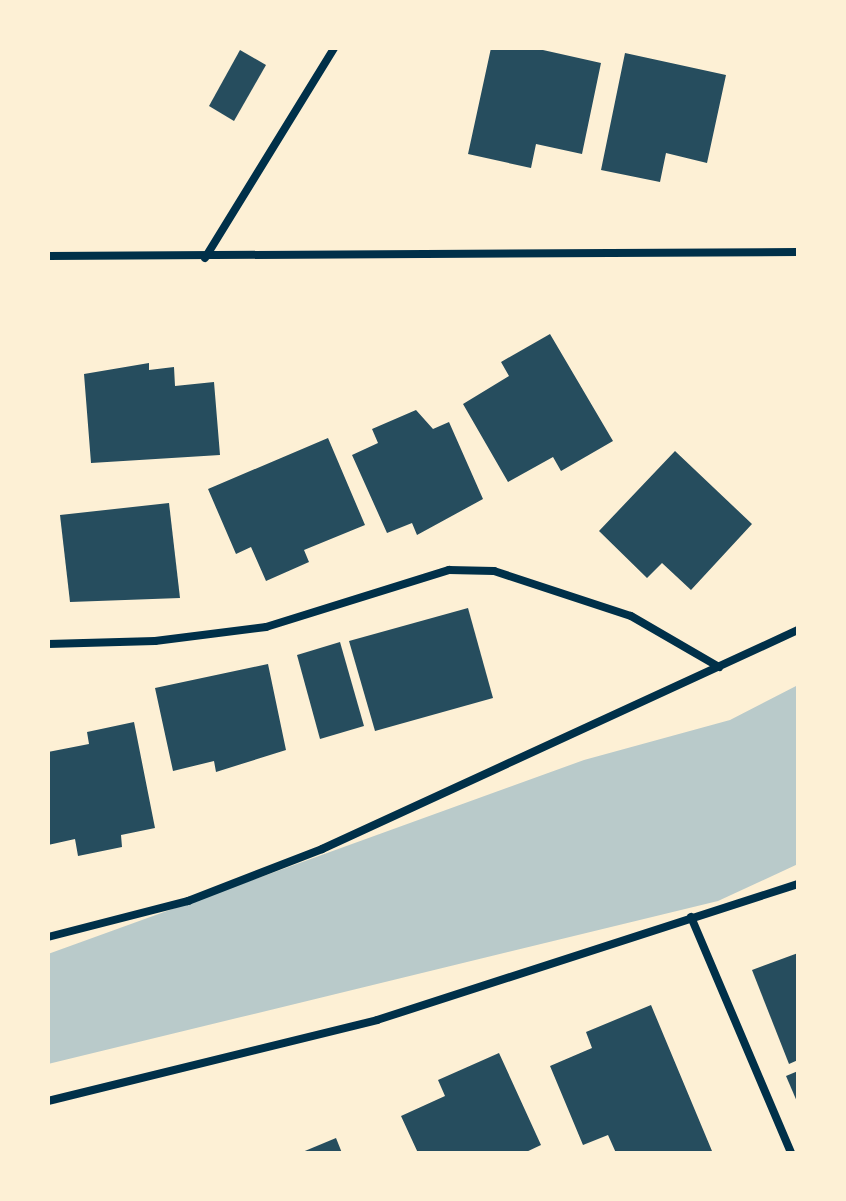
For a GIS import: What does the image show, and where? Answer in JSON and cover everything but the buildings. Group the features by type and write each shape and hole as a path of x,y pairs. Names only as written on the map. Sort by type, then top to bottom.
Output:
{"street":[{"path":"205,258 334,48"},
{"path":"48,256 205,258 798,252"},
{"path":"48,644 155,641 266,627 449,570 494,571 631,616 719,667"},
{"path":"48,937 188,901 322,849 798,630"},
{"path":"48,1101 377,1020 798,884"},
{"path":"691,917 791,1153"}],"shaded area":[{"path":"798,685 798,864 718,901 48,1064 48,954 584,760 730,720"}]}
